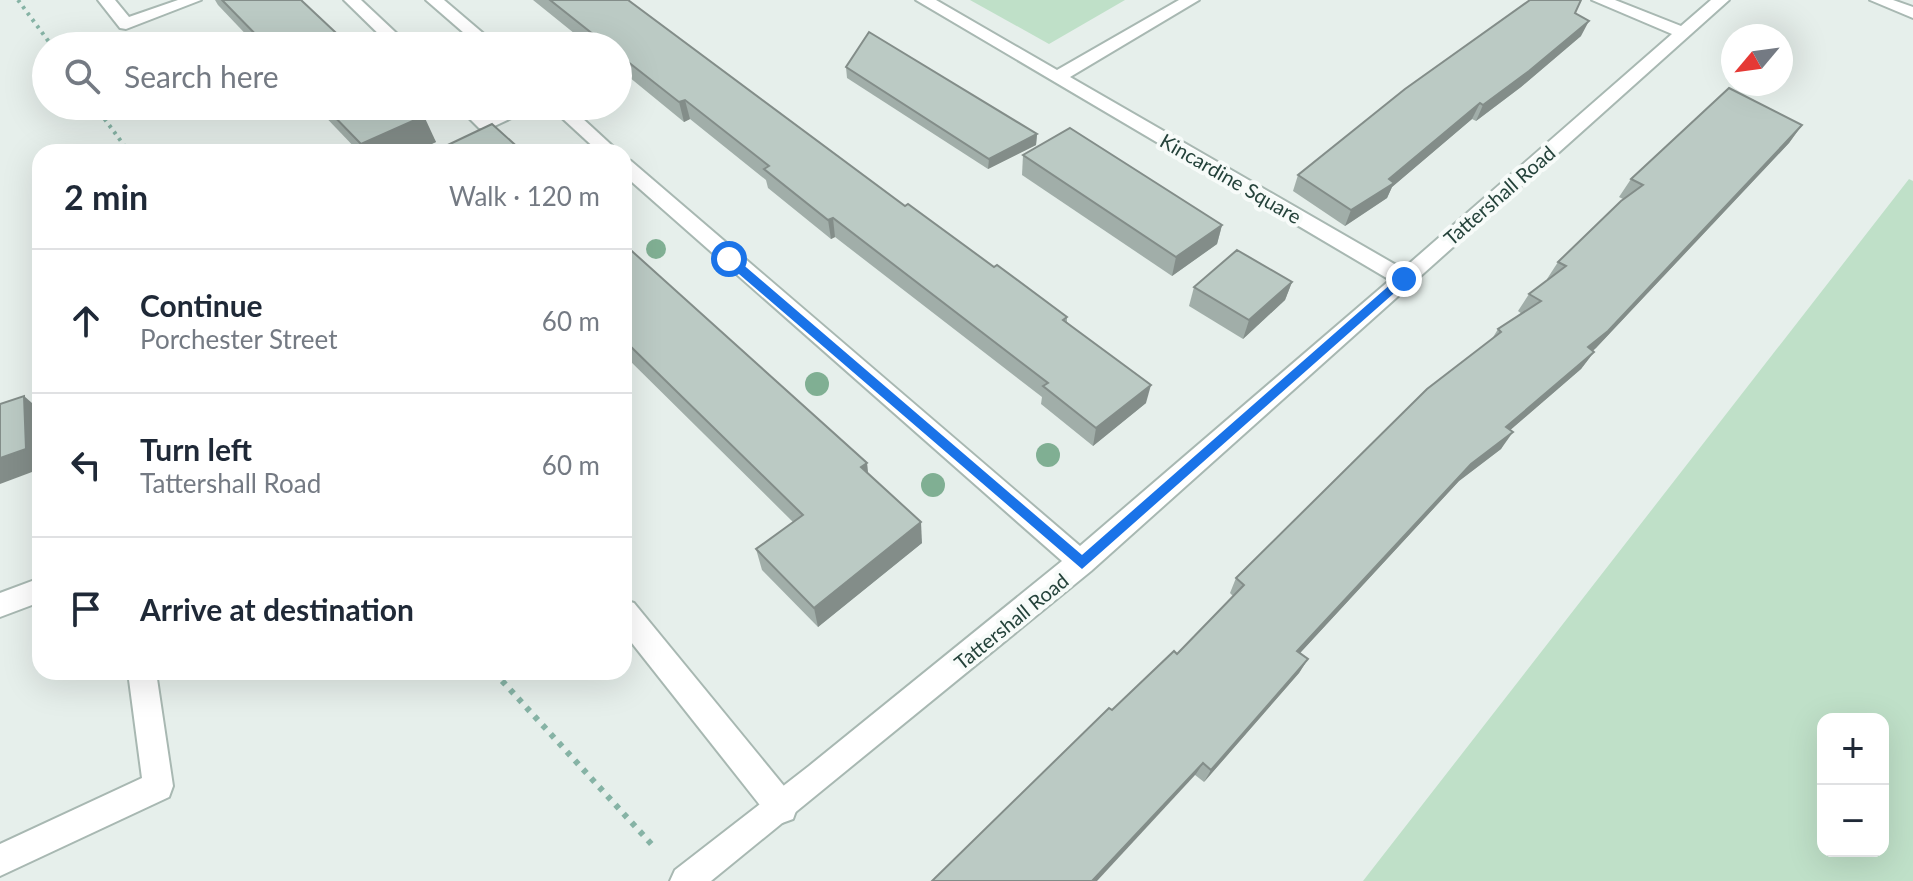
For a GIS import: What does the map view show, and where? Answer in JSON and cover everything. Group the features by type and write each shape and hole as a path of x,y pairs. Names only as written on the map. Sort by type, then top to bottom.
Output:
{"street":[{"path":"106,0 126,24 193,0"},
{"path":"352,0 386,32"},
{"path":"434,0 472,32"},
{"name":"Kincardine Square","path":"924,0 1404,279"},
{"path":"1057,77 1191,0"},
{"path":"1600,0 1683,33"},
{"name":"Tattershall Road","path":"686,881 782,808 1082,563 1721,0"},
{"path":"1878,0 1913,13"},
{"path":"574,120 601,144"},
{"path":"632,172 1082,563"},
{"path":"0,605 32,593"},
{"path":"632,622 782,808"},
{"path":"0,860 158,786 143,680"}],"path":[{"path":"18,0 42,32"},
{"path":"105,120 123,144"},
{"path":"501,680 664,858"}],"green space":[{"path":"970,0 1125,0 1049,44"},
{"path":"1909,179 1913,181 1913,881 1363,881"}],"building":[{"path":"222,0 301,0 335,32 253,32"},
{"path":"550,0 628,0 905,206 908,204 994,267 997,265 1067,317 1063,320 1151,385 1096,428 1043,386 1048,383 833,218 828,220 764,169 769,166 685,100 679,102 632,65 632,32 590,32"},
{"path":"1530,0 1581,0 1575,13 1589,21 1529,71 1483,105 1480,103 1389,179 1394,183 1351,210 1298,175 1405,89"},
{"path":"869,32 1037,134 989,159 846,67"},
{"path":"1721,95 1745,96 1802,125 1608,331 1588,347 1594,352 1506,427 1513,432 1471,464 1297,651 1308,659 1211,770 1203,763 1092,881 932,881 1109,708 1112,710 1174,651 1177,654 1244,585 1236,578 1427,389 1501,332 1498,329 1541,301 1529,294 1566,266 1558,262 1621,201 1643,185 1631,179"},
{"path":"338,120 415,120 361,144"},
{"path":"492,124 514,144 450,144"},
{"path":"1070,128 1222,225 1176,257 1023,155"},
{"path":"1237,250 1292,282 1249,320 1194,287"},
{"path":"632,251 867,463 861,467 921,522 814,608 756,549 803,515 632,348"},
{"path":"24,396 26,449 0,458 0,404"}],"route":[{"path":"729,259 1082,563 1404,279"}]}
